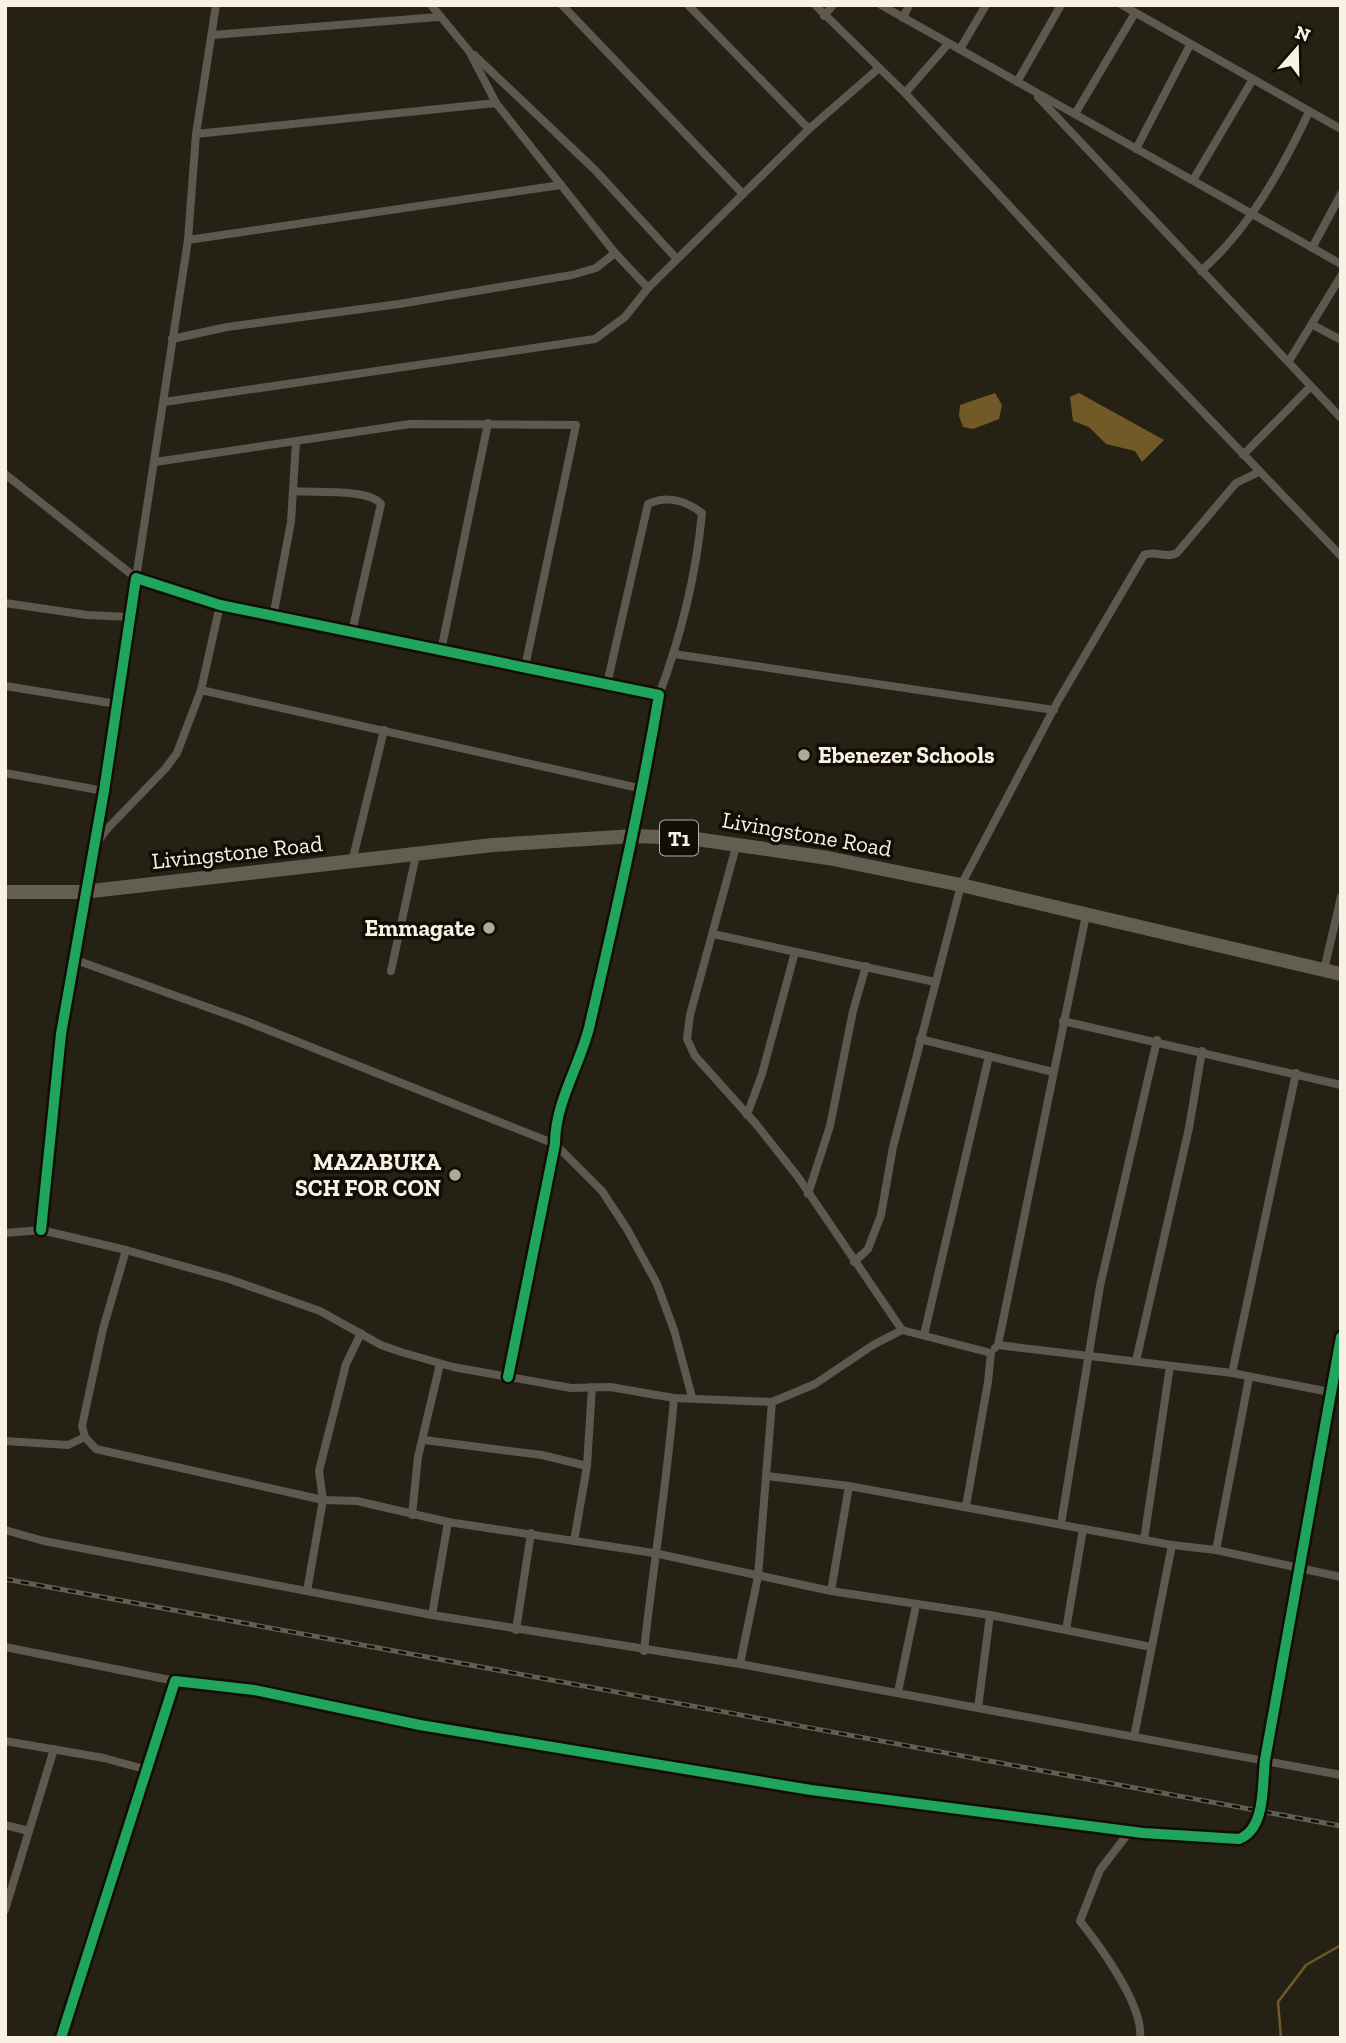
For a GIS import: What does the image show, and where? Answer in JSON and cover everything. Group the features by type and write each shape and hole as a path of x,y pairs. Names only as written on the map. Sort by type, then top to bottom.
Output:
{"highway":[{"name":"Livingstone Road","path":"5,892 83,892 493,845 634,836 737,843 961,885 1341,974"}],"street":[{"path":"41,1230 61,1034 83,892 104,791 155,462 188,240 196,134 216,5"},
{"path":"431,5 438,17 469,51 595,170 676,258"},
{"path":"562,5 743,194"},
{"path":"688,5 809,128"},
{"path":"815,5 905,93 1259,472 1341,556"},
{"path":"824,16 833,5"},
{"path":"881,5 1341,264"},
{"path":"903,18 909,5"},
{"path":"960,49 986,5"},
{"path":"1017,82 1061,5"},
{"path":"1122,5 1341,129"},
{"path":"1075,114 1135,13"},
{"path":"212,35 438,17"},
{"path":"905,93 948,44"},
{"path":"1136,149 1190,45"},
{"path":"469,51 496,103 615,253 648,288"},
{"path":"164,402 595,339 625,317 676,258 809,128 879,68"},
{"path":"1193,180 1253,79"},
{"path":"1035,93 1341,418"},
{"path":"196,134 496,103"},
{"path":"1201,271 1228,245 1275,179 1310,111"},
{"path":"188,240 561,184"},
{"path":"1312,248 1341,194"},
{"path":"172,339 226,327 398,304 572,275 596,268 615,253"},
{"path":"1289,361 1341,276"},
{"path":"1313,325 1341,340"},
{"path":"1243,455 1310,387"},
{"path":"441,651 488,423"},
{"path":"155,462 410,424 576,425 525,667"},
{"path":"273,617 286,558 296,442"},
{"path":"854,1262 868,1249 881,1215 920,1039 961,885 1054,710 1144,555 1152,552 1171,556 1178,553 1236,483 1259,472"},
{"path":"5,474 136,578 220,605 273,617 659,695"},
{"path":"293,491 359,493 371,496 381,504 352,632"},
{"path":"508,1377 555,1144 559,1110 585,1041 634,836 659,695 674,654 696,567 702,513 692,505 660,498 648,504 607,684"},
{"path":"5,603 87,615 130,617"},
{"path":"91,851 107,828 177,753 201,690 220,605"},
{"path":"674,654 1054,710"},
{"path":"5,686 117,704"},
{"path":"201,690 643,789"},
{"path":"352,862 384,730"},
{"path":"5,773 104,791"},
{"path":"737,843 690,1015 687,1039 695,1056 747,1115 808,1194 902,1330"},
{"path":"391,971 416,855"},
{"path":"1324,970 1341,897"},
{"path":"966,1506 991,1353 998,1345 1086,915"},
{"path":"713,934 935,982"},
{"path":"747,1115 762,1074 795,952"},
{"path":"73,958 243,1020 555,1144 602,1191 627,1229 657,1284 670,1318 692,1397"},
{"path":"808,1194 830,1126 853,1011 866,966"},
{"path":"1063,1021 1157,1040 1341,1084"},
{"path":"920,1039 1053,1072"},
{"path":"1061,1524 1087,1355 1110,1240 1157,1040"},
{"path":"1136,1361 1189,1128 1202,1051"},
{"path":"924,1335 989,1056"},
{"path":"1232,1373 1296,1073"},
{"path":"5,1233 41,1230 126,1250 229,1279 320,1311 381,1345 440,1364 571,1388 592,1387 674,1398 772,1402 816,1384 873,1345 902,1330 991,1353"},
{"path":"126,1250 103,1329 82,1426 85,1437 96,1449 323,1500 357,1501 448,1522 654,1553 831,1591 990,1615 1151,1647"},
{"path":"307,1591 323,1500 319,1471 346,1364 361,1333"},
{"path":"5,1647 175,1681 254,1690 420,1725 811,1790 1130,1831 1239,1839 1256,1826 1265,1760 1302,1568 1341,1337"},
{"path":"998,1345 1232,1373 1330,1392"},
{"path":"412,1515 418,1457 440,1364"},
{"path":"1144,1539 1170,1366"},
{"path":"1216,1550 1249,1378"},
{"path":"574,1541 587,1466 592,1387"},
{"path":"644,1651 654,1553 667,1487 674,1398"},
{"path":"740,1664 758,1576 772,1402"},
{"path":"5,1441 68,1445 85,1437"},
{"path":"424,1440 542,1455 587,1466"},
{"path":"768,1476 849,1486 1172,1545 1216,1550 1341,1577"},
{"path":"831,1591 849,1486"},
{"path":"432,1615 448,1522"},
{"path":"1066,1630 1083,1529"},
{"path":"5,1531 44,1541 432,1615 644,1651 740,1664 1341,1776"},
{"path":"516,1630 531,1534"},
{"path":"1134,1737 1172,1545"},
{"path":"898,1692 916,1605"},
{"path":"978,1708 990,1615"},
{"path":"61,2038 175,1681"},
{"path":"5,1741 145,1769"},
{"path":"5,1910 54,1749"},
{"path":"5,1825 29,1831"},
{"path":"1130,1831 1100,1870 1080,1921 1131,1998 1139,2015 1140,2038"}],"shaded area":[{"path":"995,393 1002,405 999,419 973,429 963,427 959,416 960,405"},
{"path":"1079,393 1164,440 1142,462 1135,451 1106,444 1089,427 1073,421 1070,397"}],"waterway":[{"path":"1281,2038 1278,2002 1306,1965 1341,1945"}],"railway":[{"path":"5,1579 1341,1826"}],"cycle path":[{"path":"41,1230 61,1034 104,791 136,578 220,605 659,695 627,862 589,1028 559,1114 508,1377"},
{"path":"61,2038 175,1681 254,1690 420,1725 811,1790 1143,1833 1239,1839 1248,1834 1254,1826 1261,1805 1265,1760 1341,1337"}],"place":[{"name":"Ebenezer Schools","path":"804,755"},
{"name":"Emmagate","path":"489,928"},
{"name":"MAZABUKA SCH FOR CON","path":"455,1175"}]}
